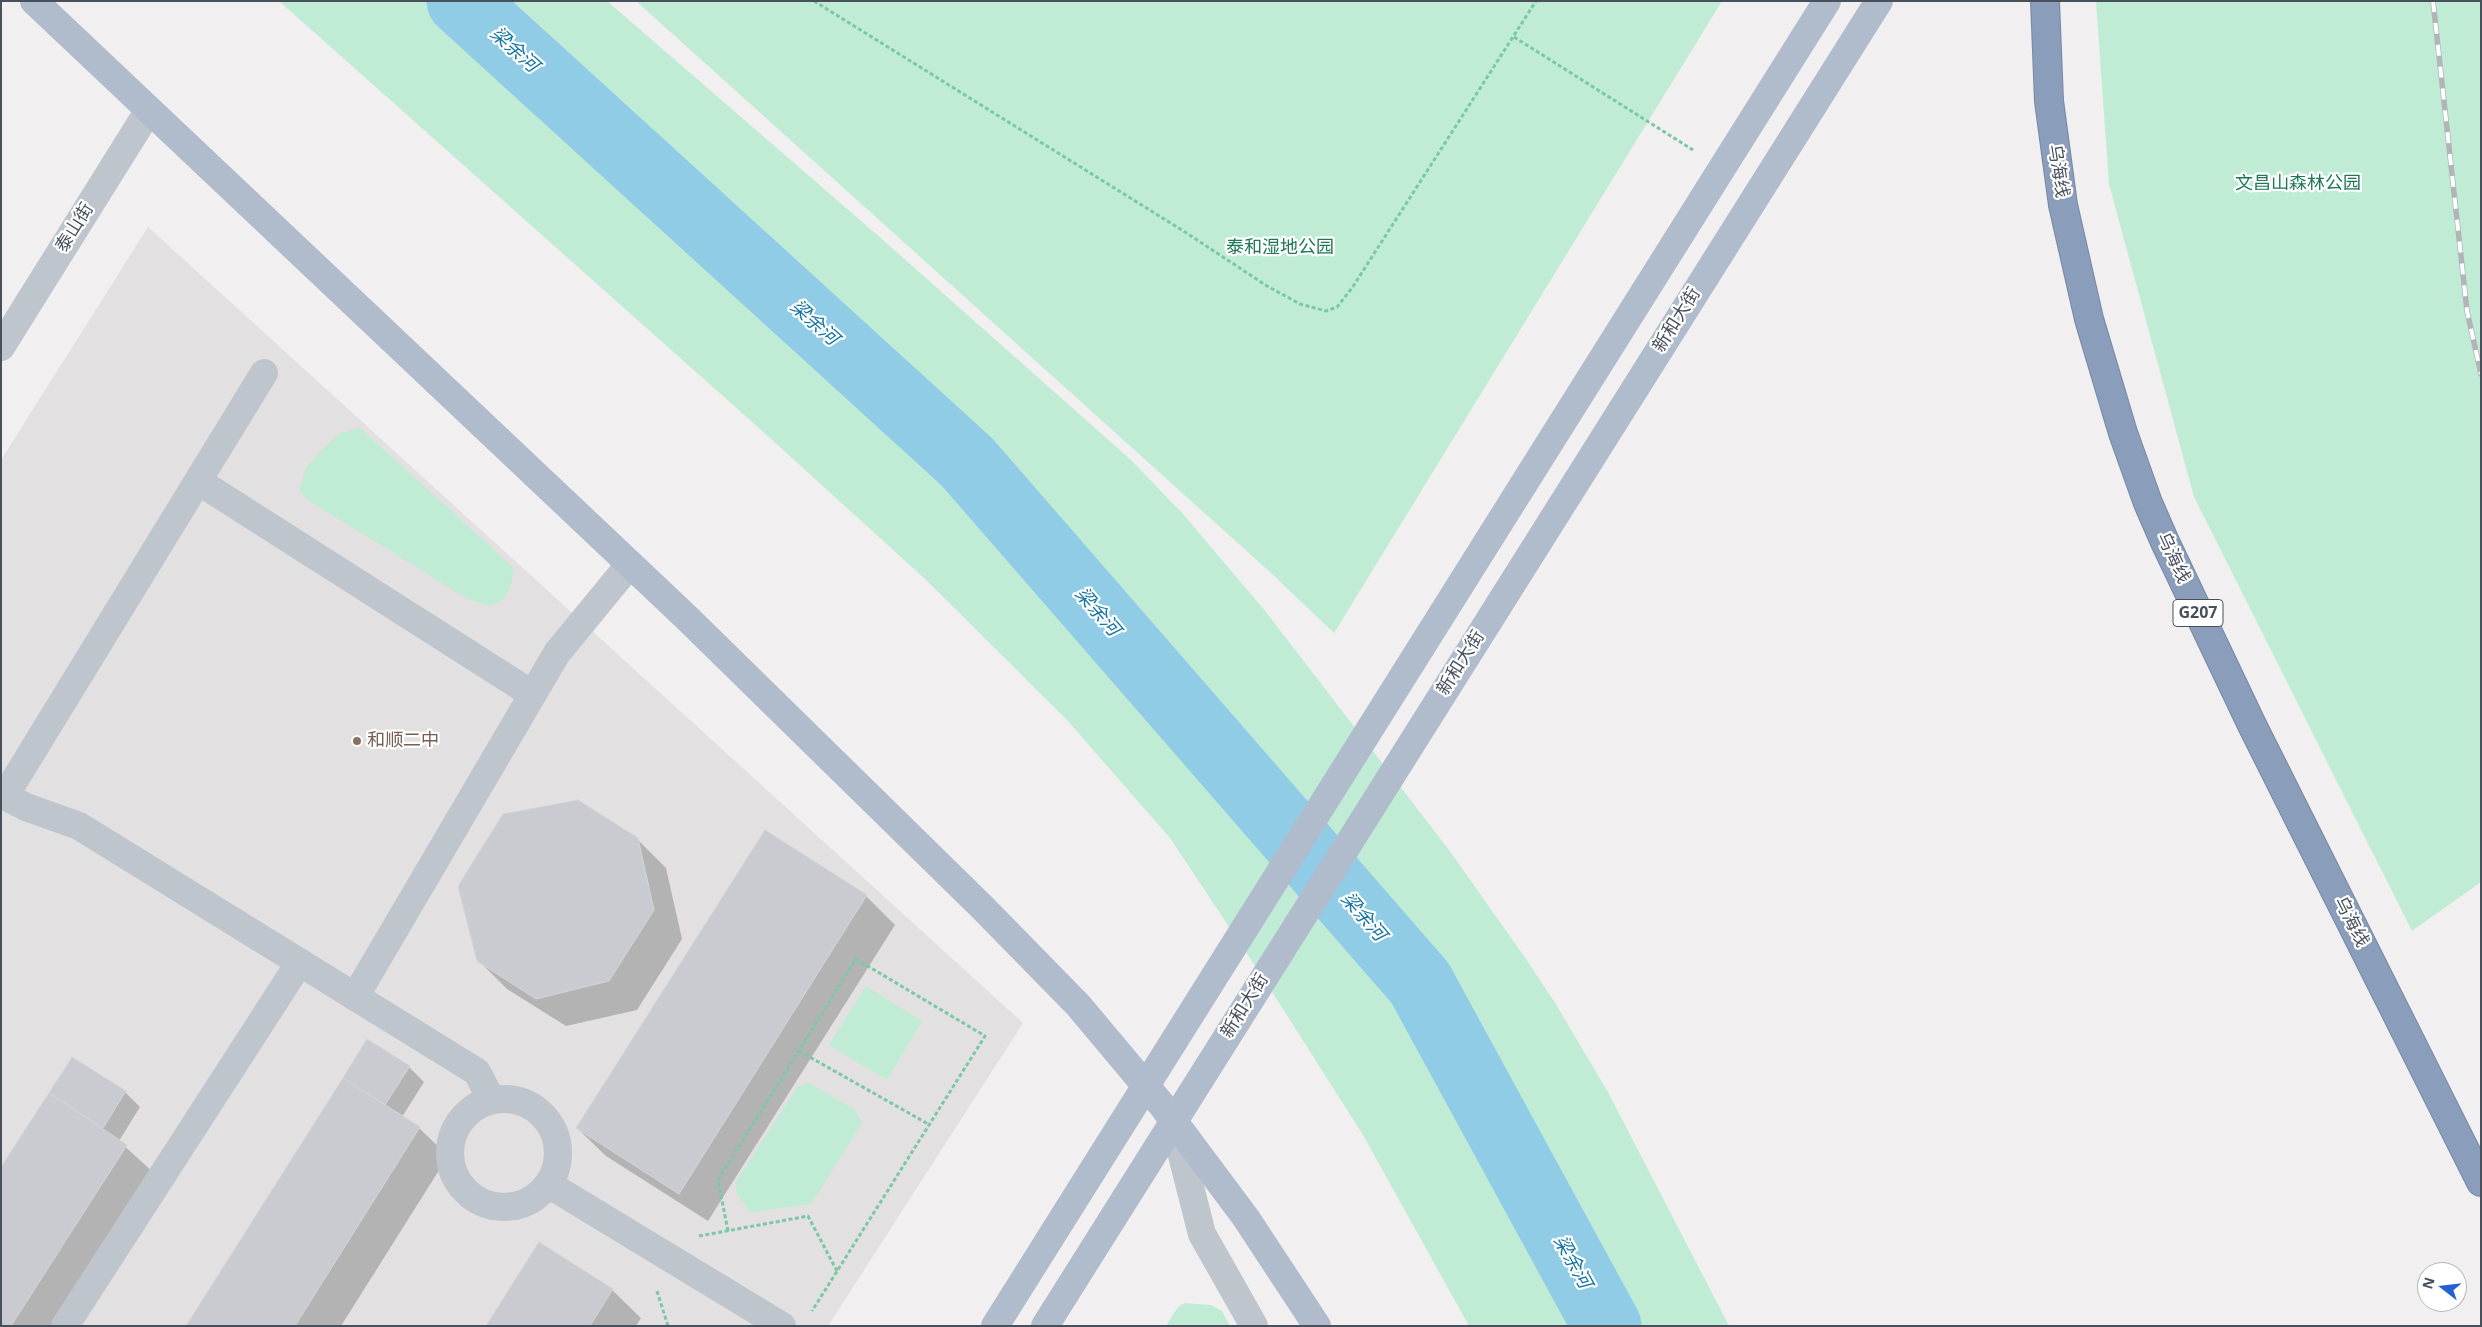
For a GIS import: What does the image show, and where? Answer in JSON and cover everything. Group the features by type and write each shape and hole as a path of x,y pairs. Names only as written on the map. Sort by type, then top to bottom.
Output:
{"highway":[{"name":"乌海线","path":"2045,1 2052,128 2063,205 2089,319 2123,432 2148,503 2252,726 2481,1182"}],"main road":[{"path":"34,1 630,564 983,908 1078,1005 1145,1084 1246,1218 1317,1326"},
{"path":"995,1326 1145,1084 1827,1"},
{"name":"新和大街","path":"1045,1326 1879,1"}],"street":[{"name":"泰山街","path":"1,347 149,110"},
{"path":"264,373 3,795 26,807 79,826 355,996 477,1072 491,1099"},
{"path":"198,481 532,694"},
{"path":"355,996 557,652 630,564"},
{"path":"65,1326 300,962"},
{"path":"507,1098 524,1101 540,1111 552,1125 558,1143 558,1162 548,1184 540,1194 524,1204 506,1208 488,1205 471,1196 458,1183 450,1156 450,1142 455,1128 463,1117 476,1106 491,1099 507,1098"},
{"path":"1173,1120 1202,1234 1254,1326"},
{"path":"548,1184 676,1262 795,1322"}],"path":[{"path":"814,1 1185,232 1267,286 1300,304 1326,312 1337,307 1352,288 1536,1"},
{"path":"1514,36 1722,168"},
{"path":"728,1231 718,1180 856,959 985,1036 837,1271 795,1322"},
{"path":"799,1051 930,1125"},
{"path":"668,1326 657,1292 692,1237 808,1216 837,1271"}],"shaded area":[{"name":"和顺二中","path":"148,227 1023,1023 828,1326 1,1326 1,460"}],"green space":[{"path":"279,1 607,1 883,240 1131,460 1183,514 1266,612 1449,850 1526,959 1557,1006 1609,1094 1729,1326 1469,1326 1363,1135 1269,987 1170,838 1067,720 924,578 760,429"},
{"name":"泰和湿地公园","path":"636,1 1722,1 1334,633 1270,572"},
{"name":"文昌山森林公园","path":"2096,1 2481,1 2481,882 2412,931 2194,497 2109,184"},
{"path":"360,428 514,568 511,585 503,600 490,606 468,599 308,500 299,491 306,468 322,450 340,433"},
{"path":"866,986 922,1021 887,1080 829,1045"},
{"path":"809,1083 854,1109 862,1123 811,1204 750,1212 737,1193 736,1182 798,1086"},
{"path":"1185,1303 1211,1305 1222,1311 1230,1326 1166,1326 1178,1307"}],"building":[{"path":"578,800 638,838 654,910 609,981 536,999 477,961 458,886 503,814"},
{"path":"765,830 867,895 679,1194 576,1128"},
{"path":"367,1039 410,1066 385,1105 343,1078"},
{"path":"72,1057 126,1091 103,1128 49,1093"},
{"path":"343,1078 420,1127 295,1326 186,1326"},
{"path":"49,1093 127,1145 11,1326 1,1326 1,1167"},
{"path":"539,1242 613,1289 590,1326 486,1326"}],"waterway":[{"name":"梁余河","path":"461,1 967,462 1420,983 1607,1326"}],"railway":[{"path":"2433,1 2467,311 2481,374"}],"place":[{"name":"和顺二中","path":"357,741"}]}
